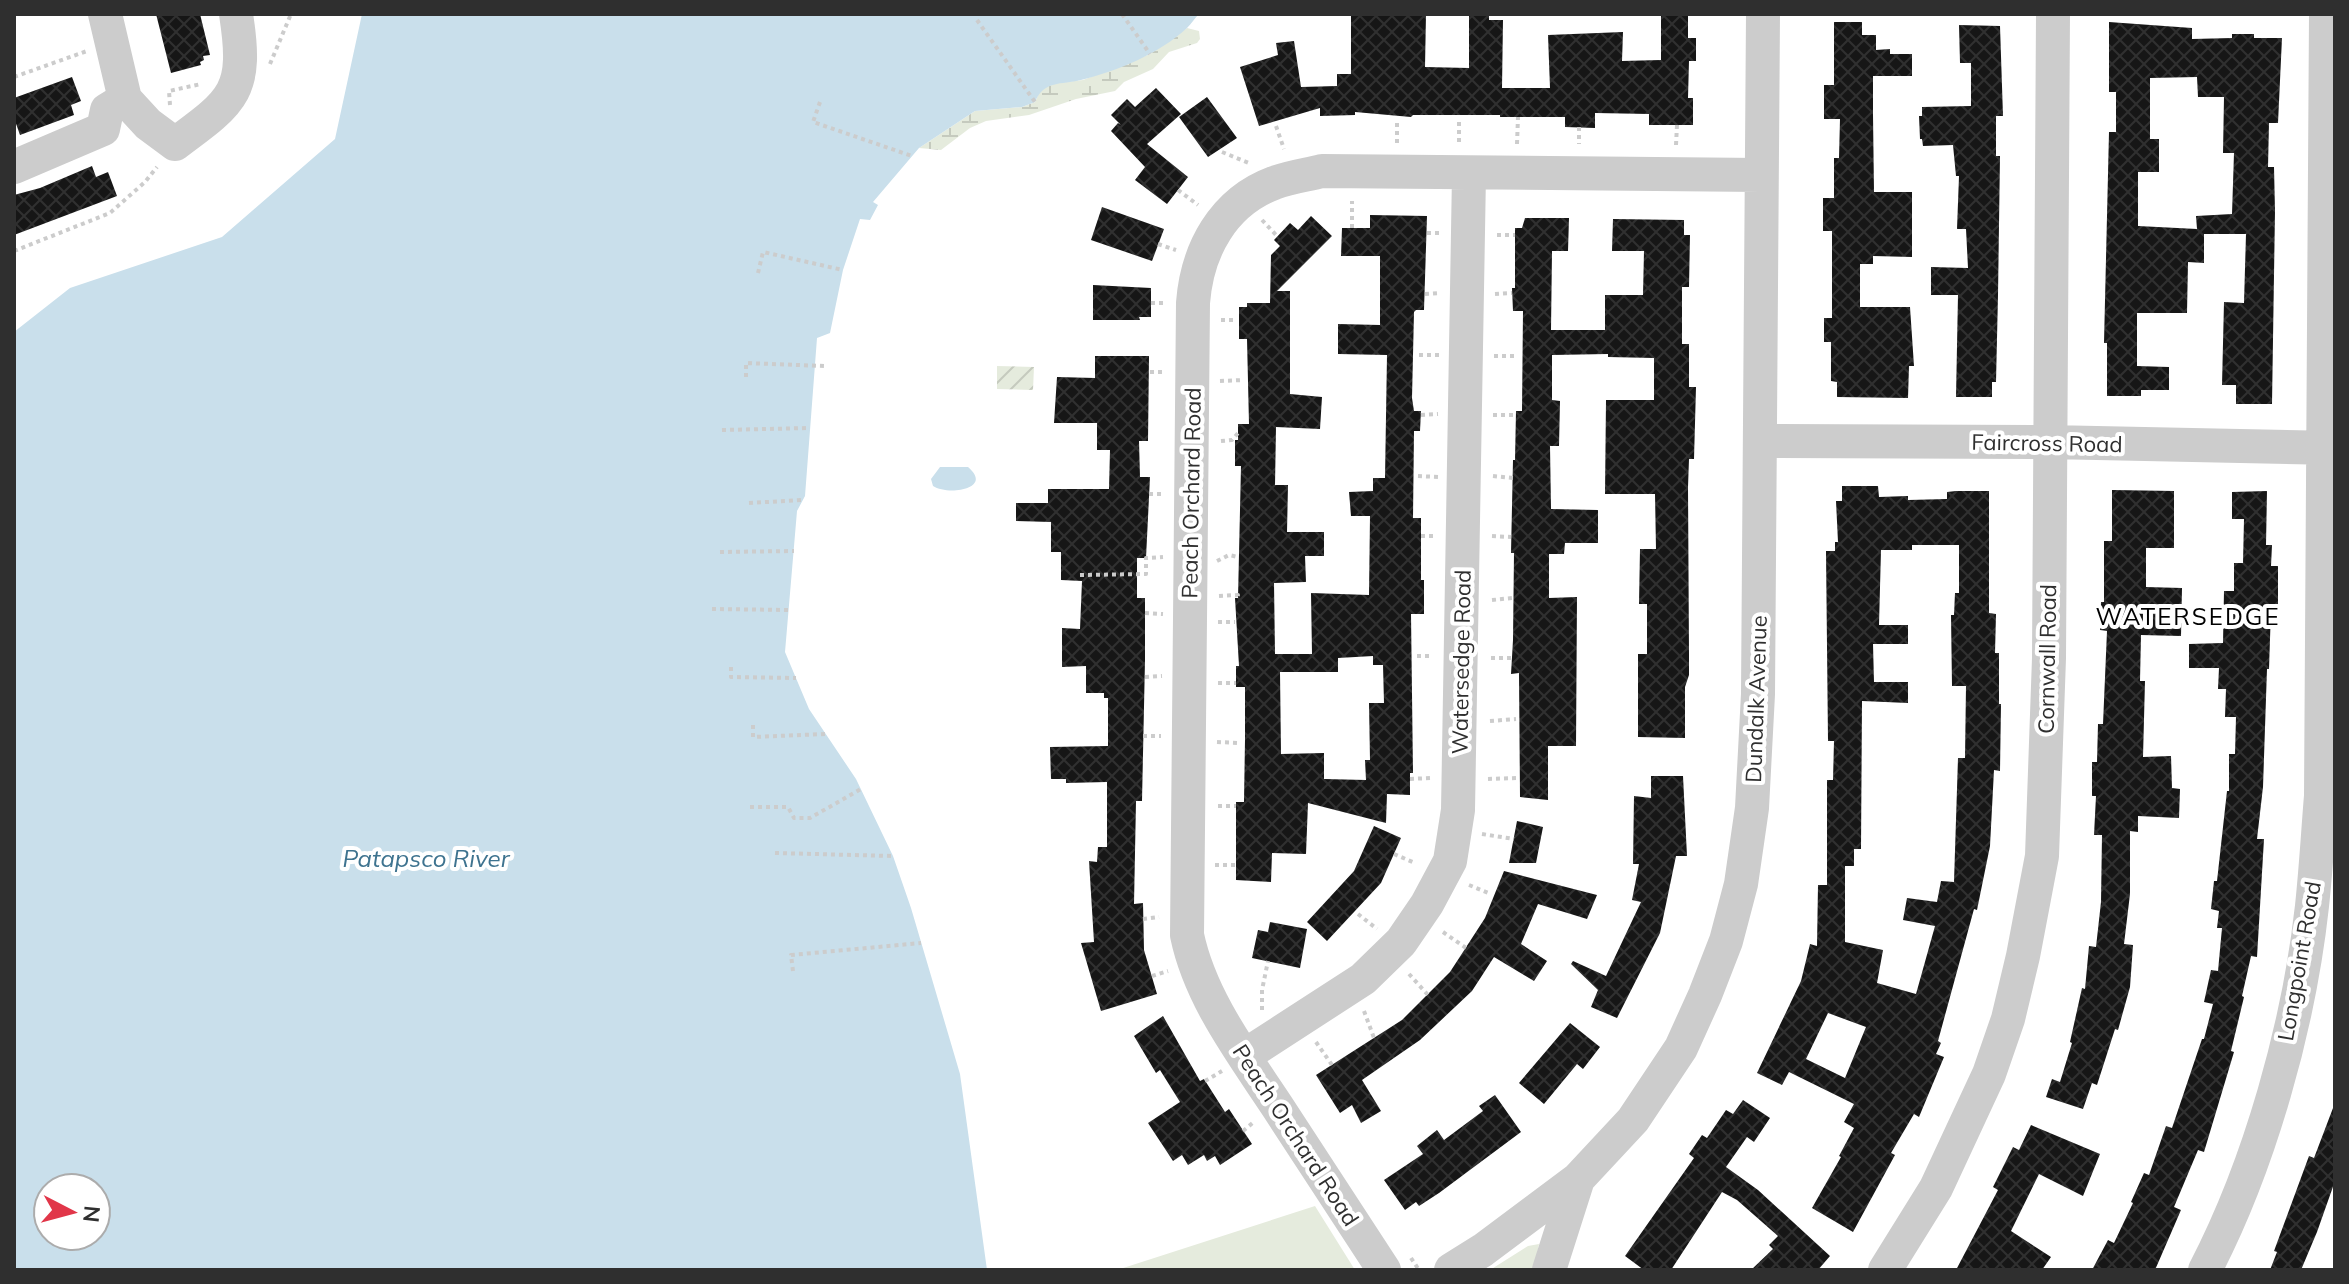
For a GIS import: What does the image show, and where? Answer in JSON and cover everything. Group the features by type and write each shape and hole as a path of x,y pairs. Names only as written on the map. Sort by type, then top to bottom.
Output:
{"street":[{"path":"108,28 125,99 148,124 175,144 216,114 231,98 241,75 236,14"},
{"name":"Dundalk Avenue","path":"1451,1270 1578,1179 1633,1120 1681,1048 1726,941 1741,884 1752,808 1758,694 1763,14"},
{"name":"Cornwall Road","path":"1885,1270 1936,1188 1989,1074 2008,1019 2042,856 2049,658 2053,14"},
{"name":"Longpoint Road","path":"2205,1270 2242,1186 2272,1097 2297,1002 2312,908 2321,796 2330,448 2326,14"},
{"path":"14,167 103,129 107,110 125,99"},
{"name":"Peach Orchard Road","path":"1384,1270 1244,1056 1200,979 1187,935 1210,560 1194,290 1202,258 1214,231 1244,198 1274,183 1322,171 1393,169 1464,159 1761,175"},
{"name":"Watersedge Road","path":"1244,1056 1363,979 1401,942 1420,916 1450,861 1458,810 1464,159"},
{"name":"Faircross Road","path":"1760,441 2049,442 2330,448"},
{"path":"1549,1270 1578,1179"}],"path":[{"path":"1122,14 1150,54"},
{"path":"977,20 1035,102"},
{"path":"14,77 108,28"},
{"path":"820,102 813,122 912,156"},
{"path":"1517,146 1518,117"},
{"path":"1459,120 1464,159"},
{"path":"1397,122 1397,145"},
{"path":"1676,148 1677,125"},
{"path":"1276,126 1285,152"},
{"path":"1579,127 1579,147"},
{"path":"14,251 110,213 145,182 175,144"},
{"path":"1222,152 1255,165"},
{"path":"1178,190 1203,208"},
{"path":"1352,228 1353,195"},
{"path":"1253,224 1262,216 1277,236"},
{"path":"1494,235 1515,235"},
{"path":"758,273 763,252 843,270"},
{"path":"1425,294 1446,293"},
{"path":"1494,294 1512,293"},
{"path":"1221,308 1221,320 1236,320"},
{"path":"1419,355 1445,355"},
{"path":"1494,356 1518,356"},
{"path":"746,377 746,363 824,366"},
{"path":"1219,396 1220,381 1243,380"},
{"path":"1421,415 1445,414"},
{"path":"1493,415 1516,415"},
{"path":"722,430 810,428"},
{"path":"1219,429 1219,441 1232,440 1238,433"},
{"path":"1418,476 1444,477"},
{"path":"1493,476 1513,478"},
{"path":"749,503 803,500"},
{"path":"1492,536 1511,537"},
{"path":"720,552 794,551"},
{"path":"1080,575 1146,574 1146,558 1210,560 1229,555 1238,557"},
{"path":"1216,584 1216,596 1238,595 1237,598"},
{"path":"1492,600 1513,598"},
{"path":"712,609 789,610"},
{"path":"1216,609 1216,634"},
{"path":"1216,622 1235,622"},
{"path":"1417,656 1442,656"},
{"path":"1491,658 1511,658"},
{"path":"731,667 731,677 796,678"},
{"path":"1215,672 1215,683 1236,683"},
{"path":"1490,721 1516,719"},
{"path":"753,725 753,737 826,734"},
{"path":"1214,754 1214,742 1239,743"},
{"path":"1410,779 1440,777"},
{"path":"1488,779 1519,778"},
{"path":"750,807 788,807 794,818 810,818 861,789"},
{"path":"1214,806 1236,806"},
{"path":"1482,834 1514,839"},
{"path":"775,853 893,856"},
{"path":"1394,854 1421,866 1420,869"},
{"path":"1214,878 1214,865 1236,865"},
{"path":"1467,884 1491,894"},
{"path":"1358,914 1380,929 1370,939"},
{"path":"1441,931 1466,948"},
{"path":"793,971 791,955 921,943"},
{"path":"1268,961 1262,990 1263,1016 1274,1008"},
{"path":"1407,972 1428,995"},
{"path":"1363,1009 1374,1038"},
{"path":"1315,1040 1332,1065"}],"green space":[{"path":"1187,28 1199,31 1197,43 1169,52 1153,69 1124,82 1115,91 1076,99 1029,115 986,121 970,128 941,150 919,148 975,111 1022,107 1035,102 1049,84 1083,80 1150,54"},
{"path":"997,366 1034,367 1033,390 997,389"},
{"path":"1315,1206 1355,1270 1117,1270"},
{"path":"1539,1244 1534,1270 1490,1270 1528,1246"}],"water":[{"name":"Patapsco River","path":"362,14 1199,14 1164,46 1137,60 1095,76 1048,87 1035,102 1022,107 975,111 919,148 873,202 878,205 870,220 860,219 843,270 830,333 817,338 805,496 797,511 785,652 809,709 856,779 893,856 911,908 960,1074 987,1270 14,1270 14,332 70,288 222,237 335,139"},
{"path":"940,467 968,467 976,481 958,490 940,489 933,486 931,479"}],"building":[{"path":"156,14 200,14 210,55 203,56 201,65 171,73"},
{"path":"1351,14 1426,14 1425,67 1469,68 1469,14 1489,14 1489,20 1503,20 1502,88 1550,88 1548,35 1623,32 1622,61 1661,60 1661,14 1688,14 1688,38 1696,38 1696,61 1689,61 1688,98 1693,98 1693,125 1649,125 1649,114 1595,113 1595,128 1565,127 1565,117 1411,117 1355,112 1355,115 1320,116 1320,108 1259,126 1240,67 1278,55 1276,43 1294,41 1301,87 1337,86 1337,74 1351,74"},
{"path":"1834,22 1862,22 1862,35 1876,35 1876,50 1890,49 1890,54 1912,54 1912,76 1873,76 1873,115 1874,192 1912,192 1912,257 1873,256 1873,264 1860,264 1860,307 1910,307 1914,366 1909,366 1908,398 1837,397 1837,382 1831,381 1831,342 1824,342 1824,318 1832,318 1832,231 1823,231 1823,198 1834,198 1834,158 1839,158 1840,119 1824,119 1824,85 1834,85"},
{"path":"2109,22 2192,28 2192,39 2232,38 2232,34 2282,38 2278,123 2269,123 2268,167 2274,167 2275,211 2272,404 2236,404 2236,385 2222,385 2224,302 2244,303 2246,234 2204,234 2204,263 2188,262 2187,313 2137,313 2137,366 2169,367 2169,390 2141,390 2141,396 2107,396 2107,343 2104,343 2109,132 2116,132 2116,92 2109,92","holes":["2197,77 2198,97 2224,97 2223,153 2234,153 2232,214 2196,216 2197,229 2138,226 2138,172 2159,172 2159,139 2150,139 2150,78"]},
{"path":"1959,25 2000,26 2003,116 1996,116 1996,156 2000,156 1996,382 1992,382 1992,397 1956,397 1958,295 1931,295 1931,267 1968,268 1966,229 1957,229 1959,176 1956,176 1953,145 1923,146 1919,116 1922,116 1922,107 1971,106 1971,63 1960,63"},
{"path":"72,77 81,101 71,105 74,115 20,135 14,118 14,98"},
{"path":"1156,88 1181,114 1147,144 1188,177 1167,204 1135,180 1145,167 1111,131 1118,123 1121,125 1111,115 1127,99 1135,107"},
{"path":"1207,97 1237,138 1208,157 1179,117"},
{"path":"92,166 96,177 108,172 117,196 14,235 14,195 40,188"},
{"path":"1102,207 1164,229 1152,261 1091,240"},
{"path":"1370,215 1427,216 1424,310 1414,312 1412,398 1414,411 1421,411 1420,431 1414,431 1413,518 1421,518 1424,614 1411,614 1413,773 1410,773 1410,795 1387,794 1386,823 1308,803 1306,854 1272,853 1271,882 1236,880 1236,802 1244,802 1245,687 1236,687 1236,666 1239,666 1235,598 1238,598 1241,466 1235,466 1235,440 1238,440 1238,424 1249,424 1247,339 1239,339 1239,307 1247,307 1247,303 1270,303 1271,255 1280,246 1274,240 1290,223 1298,230 1311,216 1332,236 1277,291 1290,291 1290,394 1322,397 1320,429 1276,427 1275,485 1288,485 1287,532 1324,532 1324,556 1305,556 1306,582 1274,583 1275,654 1312,654 1311,593 1369,595 1370,516 1351,516 1349,492 1373,491 1373,478 1385,478 1387,355 1338,354 1338,324 1380,325 1380,256 1341,256 1342,228 1370,228","holes":["1373,656 1373,665 1383,665 1384,703 1369,703 1370,760 1365,760 1366,780 1324,779 1324,753 1281,754 1280,672 1338,672 1338,658"]},
{"path":"1525,218 1569,218 1568,251 1552,251 1551,330 1605,330 1605,295 1643,295 1644,251 1612,251 1613,219 1684,220 1684,235 1690,235 1689,287 1682,287 1682,344 1689,344 1689,387 1696,387 1694,459 1689,459 1688,487 1689,675 1685,687 1685,738 1638,737 1638,654 1647,654 1647,604 1639,604 1640,549 1656,549 1655,494 1605,494 1606,400 1654,400 1654,358 1608,357 1608,354 1552,355 1552,400 1560,401 1559,446 1550,446 1551,509 1598,510 1598,543 1565,543 1564,554 1549,554 1549,598 1577,597 1576,746 1548,746 1548,800 1520,797 1519,673 1511,674 1513,460 1516,411 1522,411 1523,311 1513,311 1512,288 1515,288 1515,228 1522,228"},
{"path":"1093,285 1151,288 1151,317 1139,317 1140,320 1093,320"},
{"path":"1095,356 1149,356 1148,441 1139,441 1140,477 1150,477 1146,558 1137,558 1137,598 1145,598 1145,660 1142,801 1136,801 1134,904 1143,903 1144,950 1157,994 1101,1011 1081,943 1094,942 1089,861 1097,862 1098,847 1107,847 1107,782 1066,783 1066,779 1051,779 1050,747 1108,746 1108,698 1104,698 1104,693 1086,693 1086,666 1062,667 1062,628 1080,629 1082,581 1061,580 1061,552 1051,552 1051,522 1016,521 1016,503 1048,503 1048,489 1109,489 1110,450 1097,450 1097,423 1054,423 1057,377 1095,378"},
{"path":"1842,486 1878,486 1879,497 1908,496 1908,500 1947,499 1947,492 1956,491 1989,491 1989,613 1996,614 1995,653 1999,653 2001,704 2000,771 1994,770 1990,846 1977,910 1974,909 1938,1041 1941,1043 1936,1054 1944,1057 1919,1117 1914,1114 1891,1153 1895,1155 1853,1232 1812,1208 1854,1128 1844,1122 1854,1104 1789,1072 1782,1085 1757,1073 1801,981 1810,944 1817,946 1818,885 1827,885 1827,780 1833,780 1834,741 1828,741 1826,551 1835,551 1835,542 1838,542 1836,501 1842,501","holes":["1912,545 1959,545 1959,593 1955,593 1954,615 1951,615 1952,686 1966,686 1965,758 1958,758 1954,882 1941,881 1937,902 1907,898 1903,920 1935,926 1916,994 1877,983 1883,950 1845,942 1845,866 1854,866 1854,849 1861,849 1862,701 1908,703 1908,682 1874,682 1873,644 1908,644 1908,625 1879,625 1881,550 1912,550","1828,1013 1866,1027 1845,1078 1806,1059"]},
{"path":"2112,490 2174,491 2174,548 2146,548 2146,587 2182,588 2181,636 2141,635 2140,681 2145,681 2143,757 2171,756 2172,788 2180,789 2179,818 2138,816 2138,832 2130,831 2130,894 2124,944 2133,945 2130,987 2097,1085 2092,1083 2083,1109 2046,1097 2052,1079 2060,1082 2072,1043 2082,988 2085,989 2089,946 2096,947 2101,902 2102,835 2094,835 2096,796 2092,796 2092,762 2097,762 2098,724 2103,724 2107,631 2100,630 2101,602 2104,602 2104,541 2112,541"},
{"path":"2267,491 2266,545 2272,545 2271,566 2278,566 2278,609 2271,609 2267,669 2263,787 2257,839 2264,839 2257,957 2251,956 2231,1051 2234,1052 2204,1152 2198,1150 2174,1207 2181,1210 2155,1270 2092,1270 2108,1240 2114,1243 2144,1173 2149,1175 2166,1126 2172,1128 2204,1039 2213,1004 2204,1002 2211,970 2218,971 2222,928 2217,928 2219,911 2211,909 2229,791 2229,754 2235,754 2236,717 2225,717 2226,689 2218,689 2219,668 2189,668 2189,644 2223,643 2224,591 2234,591 2234,563 2243,563 2244,519 2232,519 2232,492"},
{"path":"1651,776 1683,776 1687,856 1676,856 1660,933 1617,1018 1591,1007 1598,990 1571,964 1573,961 1606,976 1641,902 1632,900 1639,864 1633,864 1634,796 1651,798"},
{"path":"1517,821 1543,827 1536,863 1509,863"},
{"path":"1374,826 1401,838 1381,883 1327,941 1307,922 1354,871"},
{"path":"1504,871 1597,895 1587,919 1538,904 1521,944 1547,961 1534,981 1494,957 1472,991 1420,1040 1362,1080 1381,1111 1361,1123 1352,1105 1340,1113 1316,1075 1402,1020 1450,972 1485,918"},
{"path":"1270,922 1307,929 1300,968 1252,958 1258,930 1268,932"},
{"path":"1163,1016 1200,1081 1204,1079 1225,1112 1229,1109 1252,1144 1220,1165 1215,1156 1207,1161 1204,1155 1188,1165 1182,1155 1173,1161 1148,1123 1180,1102 1160,1070 1156,1073 1134,1036"},
{"path":"1570,1023 1600,1047 1583,1069 1577,1064 1544,1104 1519,1083"},
{"path":"1495,1095 1521,1132 1439,1193 1419,1206 1416,1202 1405,1210 1384,1180 1423,1154 1417,1146 1437,1130 1444,1140 1483,1111 1479,1106"},
{"path":"1743,1100 1770,1118 1754,1142 1747,1137 1726,1167 1758,1190 1830,1256 1818,1270 1751,1270 1773,1249 1769,1245 1778,1236 1737,1200 1722,1192 1671,1270 1644,1270 1625,1256 1694,1158 1689,1154 1702,1135 1707,1138 1726,1110 1733,1114"},
{"path":"2333,1108 2335,1181 2317,1232 2301,1270 2270,1270 2309,1156 2314,1158"},
{"path":"2031,1125 2100,1154 2083,1196 2039,1174 2011,1231 2051,1257 2042,1270 1956,1270 1998,1190 1993,1187 2013,1147 2019,1150"}],"district":[{"name":"WATERSEDGE","path":"2188,617"}]}
